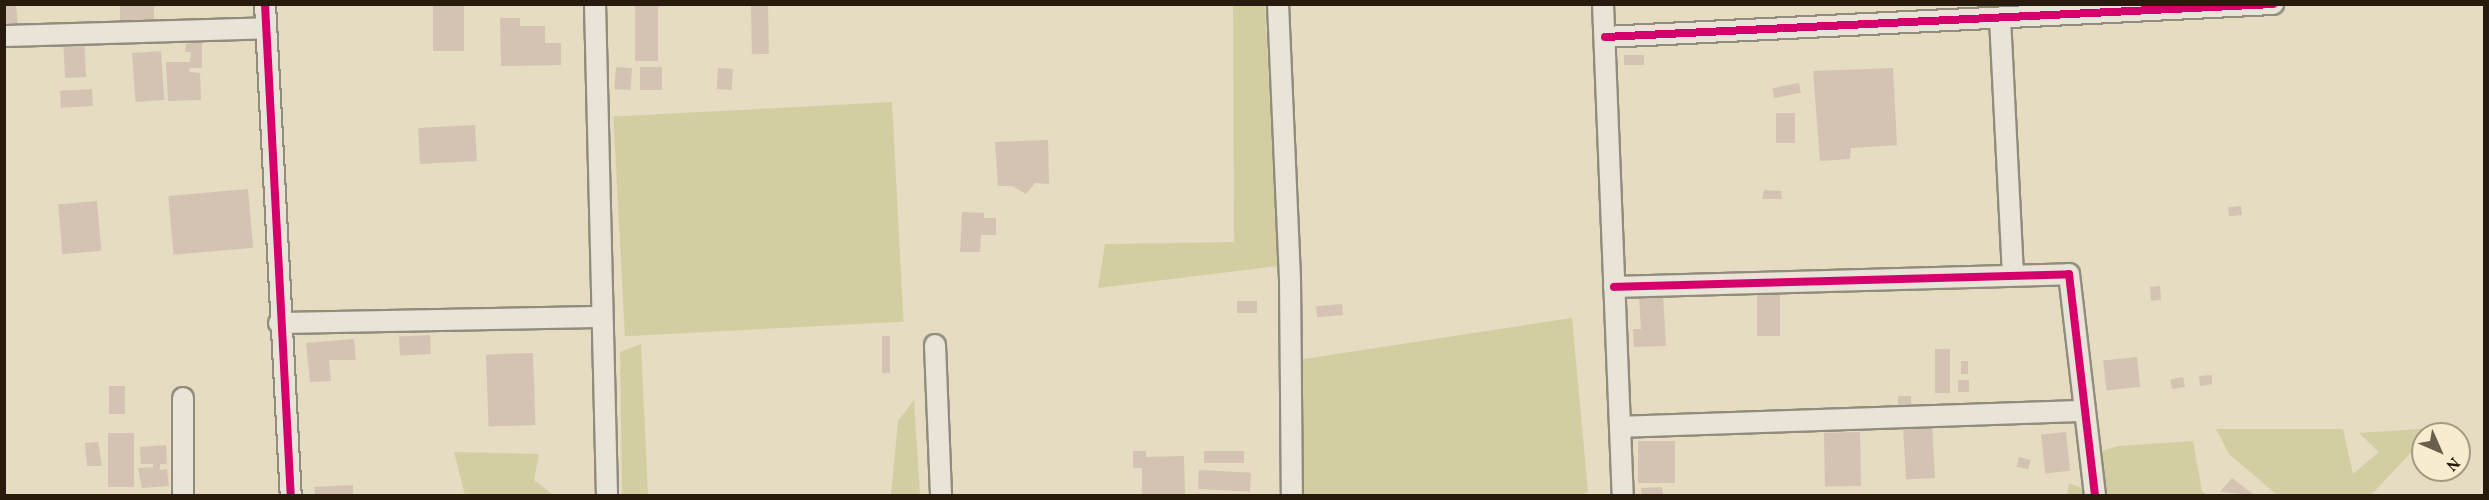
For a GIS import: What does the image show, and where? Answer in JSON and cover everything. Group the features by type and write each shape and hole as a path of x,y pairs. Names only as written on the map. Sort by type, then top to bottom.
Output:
{"street":[{"path":"265,4 279,323 291,495"},
{"path":"595,4 600,317 607,495"},
{"path":"1278,4 1290,278 1292,495"},
{"path":"1604,4 1623,495"},
{"path":"1605,37 2273,4"},
{"path":"2000,18 2013,275"},
{"path":"4,36 266,28"},
{"path":"1614,287 2069,274 2095,495"},
{"path":"279,323 600,317"},
{"path":"935,345 941,495"},
{"path":"183,398 183,495"},
{"path":"1620,428 2084,411"}],"shaded area":[{"path":"1233,5 1265,5 1278,266 1098,288 1105,244 1234,242"},
{"path":"892,102 904,322 625,336 613,117"},
{"path":"1572,318 1588,492 1578,496 1294,495 1291,361"},
{"path":"641,344 648,495 622,495 620,352"},
{"path":"914,400 920,495 891,495 898,421"},
{"path":"2216,429 2343,429 2353,474 2379,452 2359,433 2411,430 2411,453 2370,496 2277,495 2229,454"},
{"path":"2193,441 2202,491 2207,495 2067,496 2069,483 2090,491 2099,452 2118,446"},
{"path":"454,452 539,454 534,480 553,495 465,495"}],"building":[{"path":"4,4 16,4 18,25 4,26"},
{"path":"120,4 154,4 154,24 120,24"},
{"path":"433,4 464,4 464,51 433,51"},
{"path":"635,4 658,4 658,61 635,61"},
{"path":"751,4 768,4 769,54 752,54"},
{"path":"500,18 520,18 520,26 545,26 545,43 561,43 561,65 501,66"},
{"path":"84,37 86,77 65,78 63,38"},
{"path":"202,42 202,68 189,68 190,72 200,73 201,100 168,101 166,62 190,62 191,52 185,52 186,44"},
{"path":"161,51 164,100 135,102 132,53"},
{"path":"1624,55 1644,55 1644,65 1624,65"},
{"path":"616,67 632,68 630,90 614,89"},
{"path":"640,67 662,67 662,90 640,90"},
{"path":"718,68 733,69 731,90 717,89"},
{"path":"1893,68 1897,145 1851,148 1850,159 1820,161 1813,71"},
{"path":"1799,83 1801,93 1774,98 1772,88"},
{"path":"92,89 93,106 61,108 60,91"},
{"path":"1776,113 1795,113 1795,143 1776,143"},
{"path":"475,125 477,161 420,164 418,128"},
{"path":"1048,140 1049,184 1035,183 1026,194 1012,186 998,186 995,142"},
{"path":"248,189 253,248 173,255 168,196"},
{"path":"1764,190 1781,191 1782,199 1762,199"},
{"path":"97,201 101,251 63,254 58,204"},
{"path":"2241,206 2242,215 2229,216 2228,207"},
{"path":"962,212 984,213 984,218 996,218 996,235 981,235 980,252 960,252"},
{"path":"2160,286 2161,300 2151,301 2150,287"},
{"path":"1757,291 1780,291 1780,336 1757,336"},
{"path":"1663,295 1666,346 1634,347 1633,329 1641,329 1639,296"},
{"path":"1237,301 1257,301 1257,313 1237,313"},
{"path":"1342,304 1343,315 1317,317 1316,306"},
{"path":"430,335 431,354 400,356 399,337"},
{"path":"882,336 890,336 890,373 882,373"},
{"path":"354,339 356,360 329,360 331,381 310,382 306,343"},
{"path":"1935,349 1950,349 1950,393 1935,393"},
{"path":"533,353 536,425 489,427 486,355"},
{"path":"2137,357 2140,387 2106,390 2103,361"},
{"path":"1961,361 1968,361 1968,374 1961,374"},
{"path":"2212,375 2212,384 2200,386 2199,376"},
{"path":"2183,377 2185,387 2172,389 2170,379"},
{"path":"1958,380 1969,380 1969,392 1958,392"},
{"path":"109,386 125,386 125,414 109,414"},
{"path":"1898,396 1911,396 1911,406 1898,406"},
{"path":"1932,423 1935,478 1906,479 1903,425"},
{"path":"1860,432 1861,486 1825,487 1824,433"},
{"path":"2066,432 2070,471 2045,473 2041,435"},
{"path":"108,433 134,433 134,487 108,487"},
{"path":"1638,441 1675,441 1675,483 1638,483"},
{"path":"98,442 102,466 87,466 85,443"},
{"path":"166,445 167,464 160,464 160,470 167,469 169,486 142,488 138,468 153,467 153,464 141,464 140,447"},
{"path":"1133,451 1146,451 1146,457 1184,456 1185,495 1142,495 1142,468 1133,468"},
{"path":"1204,451 1244,451 1244,463 1204,463"},
{"path":"2019,457 2031,460 2028,470 2017,467"},
{"path":"1199,470 1251,473 1250,492 1198,489"},
{"path":"2232,478 2254,495 2220,492"},
{"path":"353,485 353,495 315,495 314,487"},
{"path":"1662,487 1663,495 1642,495 1641,488"}],"cycle path":[{"path":"265,4 291,496"},
{"path":"1605,37 2273,4"},
{"path":"1614,287 2069,274 2095,496"}]}
